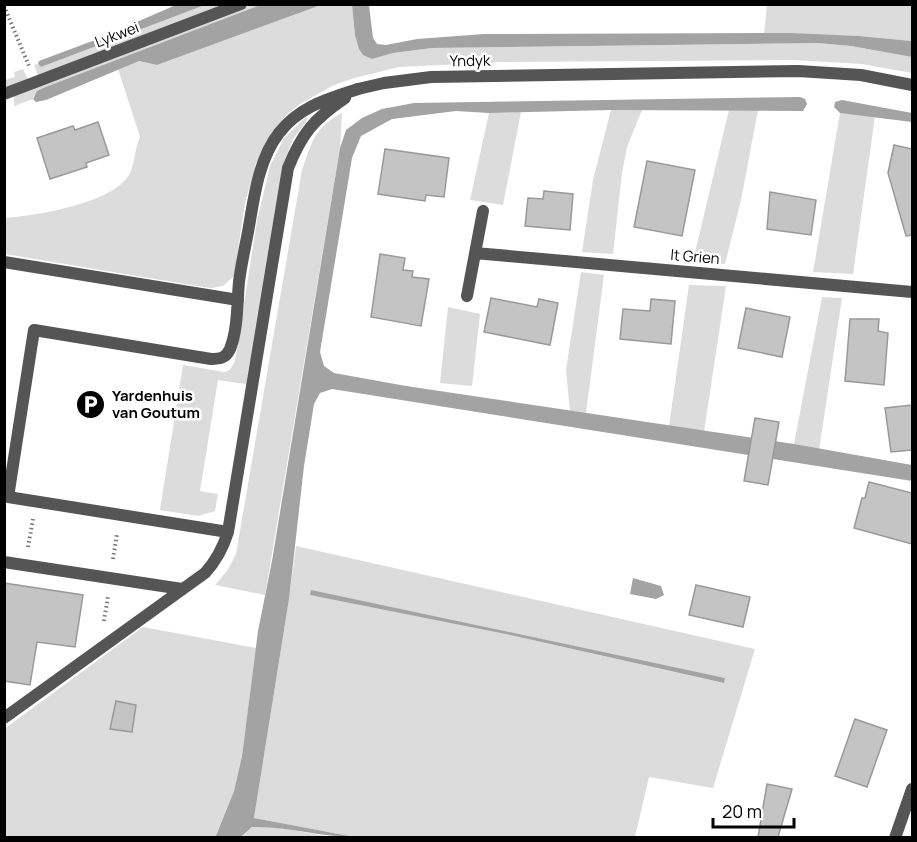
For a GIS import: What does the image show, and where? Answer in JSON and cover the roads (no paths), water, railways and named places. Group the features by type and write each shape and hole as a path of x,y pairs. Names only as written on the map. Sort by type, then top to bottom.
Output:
{"street":[{"name":"Lykwei","path":"4,94 241,4"},
{"name":"Yndyk","path":"228,532 8,497 34,330 219,359 225,356 229,351 256,186 269,149 279,133 301,112 312,105 358,89 406,79 431,77 798,71 861,75 912,85"},
{"path":"4,718 205,573 214,563 228,532 288,168 300,141 321,114 358,89"},
{"path":"467,296 483,211"},
{"name":"It Grien","path":"475,253 912,291"},
{"path":"4,262 238,300"},
{"path":"4,562 182,589"},
{"path":"895,837 912,789"}],"place":[{"name":"Yardenhuis van Goutum","path":"91,405"}]}
